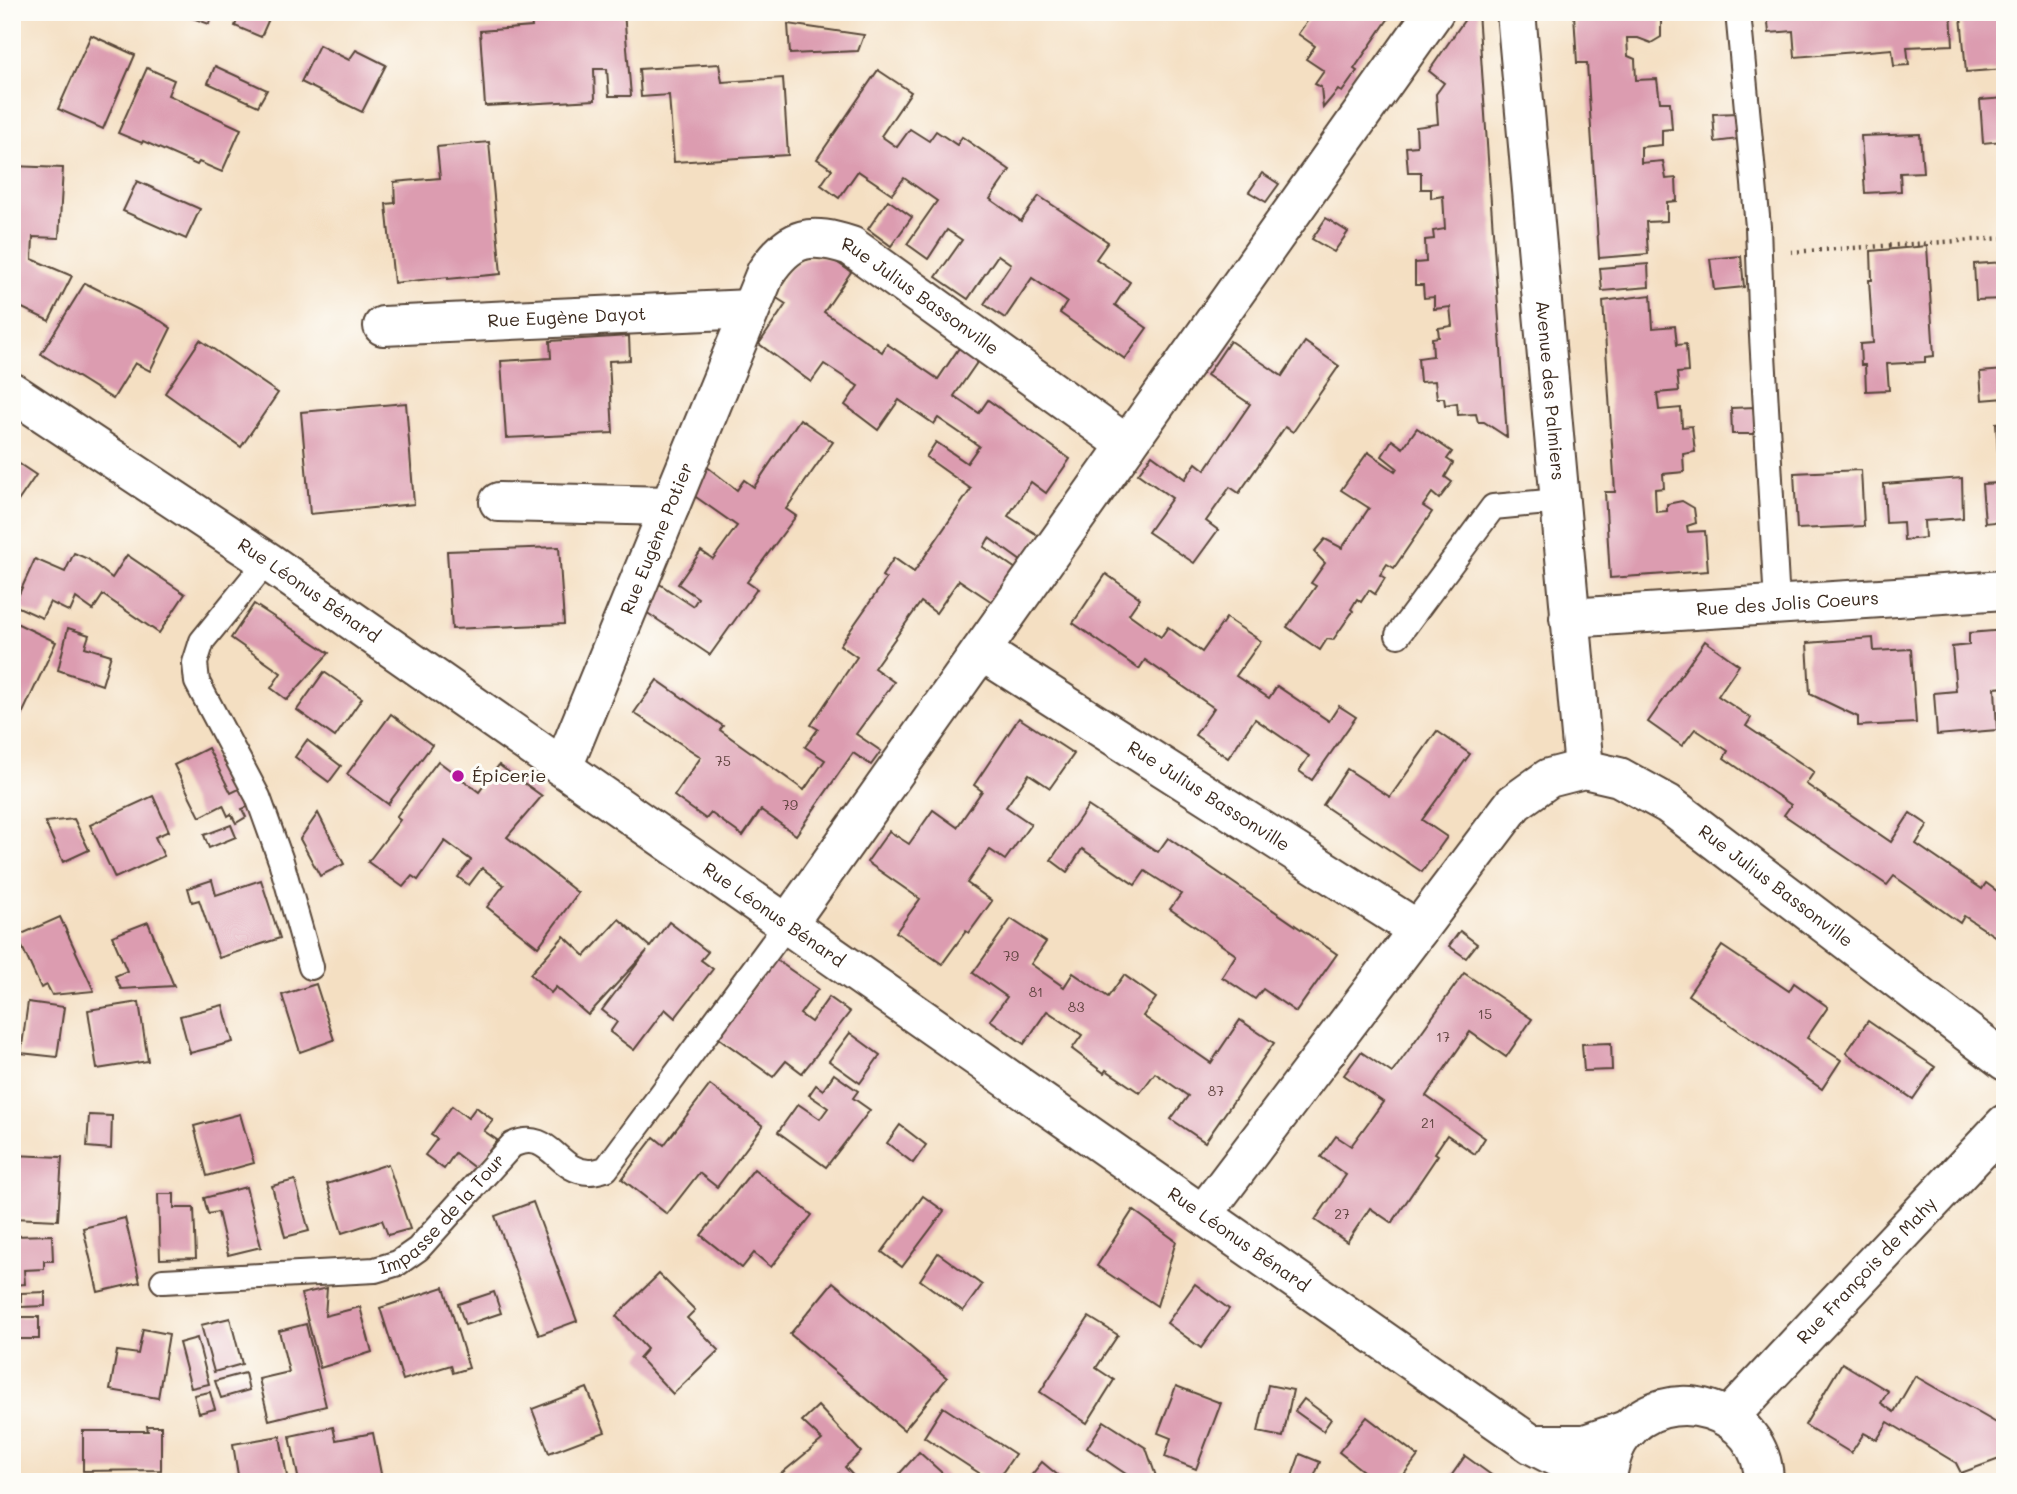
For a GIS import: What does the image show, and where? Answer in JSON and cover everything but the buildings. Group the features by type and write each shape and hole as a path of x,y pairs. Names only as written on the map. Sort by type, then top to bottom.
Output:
{"street":[{"path":"788,923 1434,12"},
{"name":"Avenue des Palmiers","path":"1516,12 1584,769"},
{"name":"Rue Julius Bassonville","path":"750,309 766,272 778,254 789,247 801,240 826,238 852,246 1127,445"},
{"name":"Rue Eugène Dayot","path":"383,327 750,309"},
{"name":"Rue Eugène Potier","path":"563,767 750,309"},
{"name":"Rue Léonus Bénard","path":"12,393 267,561 1204,1213 1531,1444 1606,1482"},
{"path":"499,502 670,506"},
{"name":"Rue des Jolis Coeurs","path":"1569,618 2005,590"},
{"name":"Rue Julius Bassonville","path":"981,651 1418,930 1514,803 1549,778 1584,769 1619,777 1668,804 2005,1061"},
{"path":"1204,1213 1418,930"},
{"name":"Rue François de Mahy","path":"1729,1417 2005,1124"},
{"path":"1606,1482 1610,1458 1621,1437 1638,1419 1659,1408 1684,1404 1707,1407 1729,1417 1746,1432 1758,1451 1764,1482"},
{"path":"1531,1444 1585,1444 1629,1429"}],"lane":[{"path":"1738,12 1759,254 1777,604"},
{"path":"1398,635 1493,507 1559,501"},
{"path":"267,561 202,641 195,663 197,682 258,797 281,861 311,967"},
{"name":"Impasse de la Tour","path":"163,1281 375,1270 398,1263 418,1249 512,1145 525,1139 538,1142 576,1170 590,1172 606,1169 788,923"}],"path":[{"path":"1759,254 2005,238"}],"place":[{"name":"Épicerie","path":"458,776"}]}
